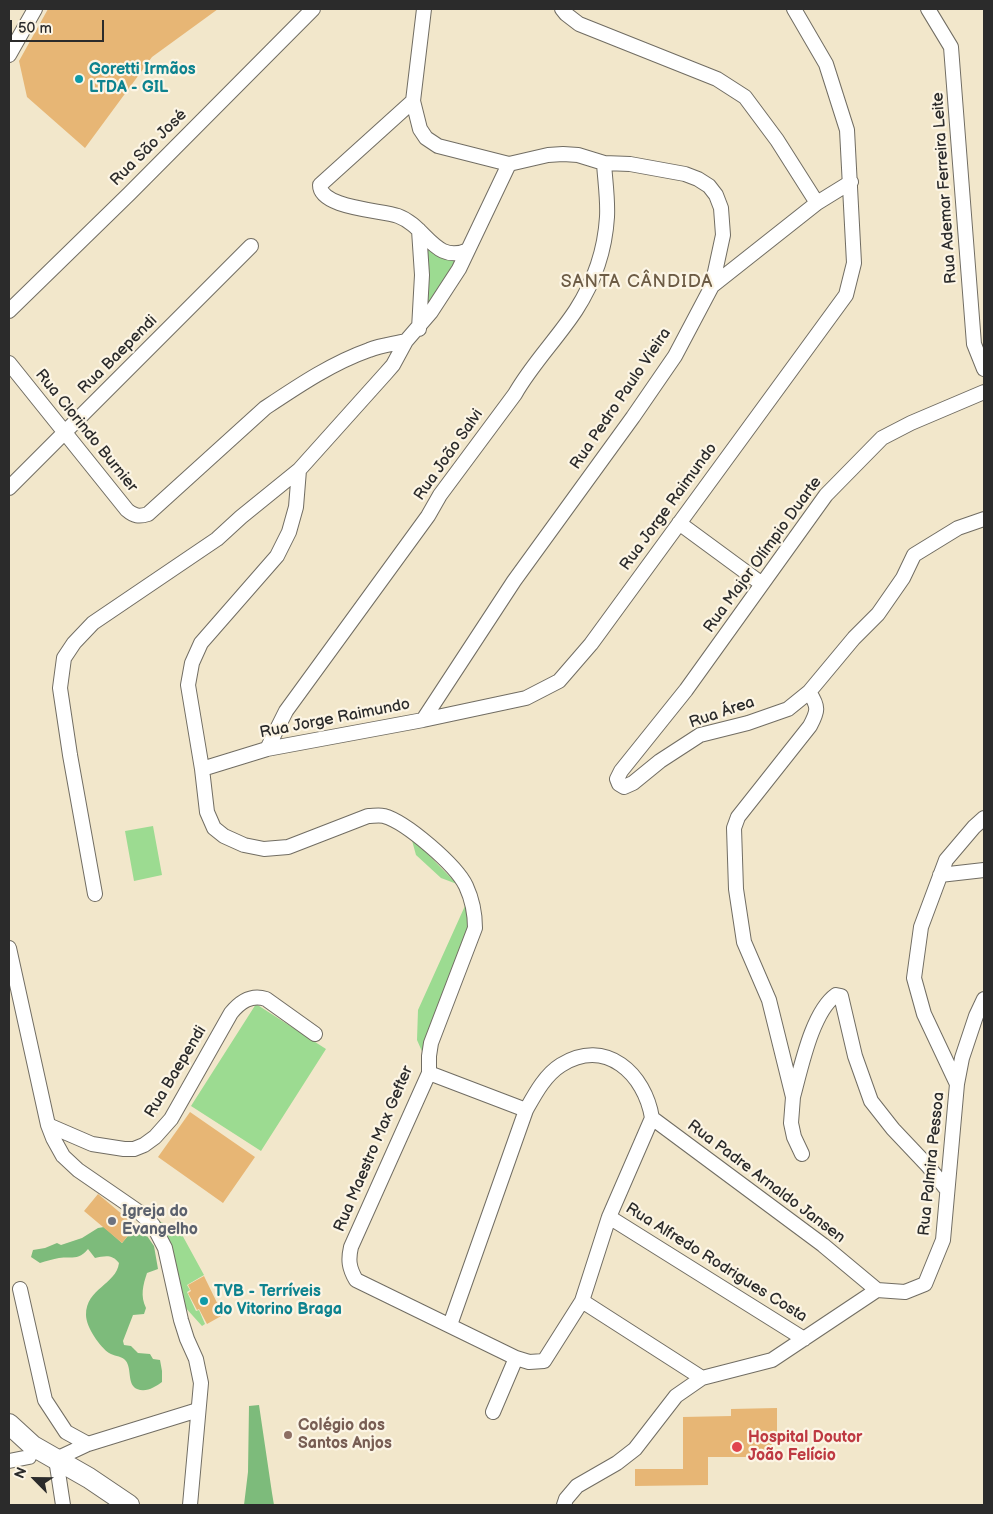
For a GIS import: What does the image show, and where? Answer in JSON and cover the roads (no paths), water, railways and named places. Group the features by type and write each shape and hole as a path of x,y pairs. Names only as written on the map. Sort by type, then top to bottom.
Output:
{"main road":[{"path":"9,1424 33,1446 89,1478 129,1505"}],"street":[{"path":"9,55 35,9"},
{"name":"Rua São José","path":"9,311 136,187 313,9"},
{"name":"Rua Pedro Paulo Vieira","path":"422,720 514,581 633,418 675,356 712,286 722,235 721,208 716,194 709,186 698,179 684,174 630,164 604,163 578,155 563,154 509,164 438,146 426,138 420,129 413,101 424,9"},
{"path":"562,9 579,24 717,79 745,97 777,140 817,203"},
{"name":"Rua Jorge Raimundo","path":"202,768 267,749 526,698 559,681 591,644 846,296 854,263 847,130 826,64 794,9"},
{"name":"Rua Ademar Ferreira Leite","path":"928,9 951,47 974,344 984,369"},
{"path":"413,101 320,185 320,190 323,194 342,205 398,216 410,222 436,247 447,254 459,254 468,250"},
{"name":"Rua João Salvi","path":"267,749 286,711 428,516 440,495 515,394 524,378 576,310 591,283 602,251 607,216 604,163"},
{"path":"95,894 60,688 64,658 74,643 93,623 217,538 299,470 393,365 406,341 419,329 431,312 459,269 509,164"},
{"path":"712,286 817,203 851,182"},
{"path":"419,230 422,275 419,329"},
{"name":"Rua Baependi","path":"9,488 251,246"},
{"name":"Rua Clorindo Burnier","path":"9,364 127,510 133,515 140,516 148,514 265,408 278,399 343,360 370,349 406,341"},
{"name":"Rua Major Olímpio Duarte","path":"624,787 619,784 617,779 621,771 686,690 826,495 882,438 911,423 984,392"},
{"name":"Rua Maestro Max Gefter","path":"299,470 296,507 289,532 277,556 201,643 192,664 188,685 202,768 207,812 214,828 224,836 244,846 264,848 288,848 368,816 382,816 393,819 428,844 465,884 475,914 475,928 431,1043 429,1073 351,1247 348,1260 351,1272 356,1280 450,1325"},
{"name":"Rua Área","path":"624,787 633,783 660,761 700,735 748,723 788,709 809,692 890,598 903,578 914,555 958,528 984,519"},
{"path":"679,523 762,584"},
{"path":"793,1097 769,1000 744,942 736,889 734,828 743,810 810,726 816,714 816,703 809,692"},
{"path":"957,1084 924,1014 914,978 921,927 946,860 984,818"},
{"path":"940,875 984,870"},
{"path":"9,948 48,1125 53,1138 63,1156 78,1170 139,1212 153,1225 164,1248 187,1339 196,1359 200,1383 190,1505"},
{"path":"802,1154 794,1137 791,1123 793,1097 811,1035 819,1015 828,1001 836,995 841,996 856,1056 871,1101 947,1190"},
{"name":"Rua Baependi","path":"48,1125 92,1144 124,1149 134,1149 144,1145 155,1137 171,1119 231,1013 249,998 261,997 266,999 316,1034"},
{"name":"Rua Palmira Pessoa","path":"877,1290 905,1292 925,1284 943,1240 957,1084 962,1058 976,1016 984,999"},
{"path":"598,1054 616,1061 628,1069 645,1095 652,1118 609,1217 582,1301 544,1361 529,1362 516,1358 450,1325 526,1110 542,1083 560,1065 575,1058 598,1054"},
{"path":"429,1073 526,1110"},
{"name":"Rua Padre Arnaldo Jansen","path":"652,1118 823,1245 877,1290"},
{"name":"Rua Alfredo Rodrigues Costa","path":"609,1217 804,1338"},
{"path":"20,1289 46,1400 66,1432 88,1444"},
{"path":"564,1505 566,1499 577,1486 617,1463 635,1448 676,1396 702,1378 772,1360 877,1290"},
{"path":"582,1301 702,1378"},
{"path":"493,1412 516,1358"},
{"path":"63,1505 56,1459 88,1444 198,1410"},
{"path":"9,1461 29,1457 33,1446"}],"place":[{"name":"Goretti Irmãos LTDA - GIL","path":"79,79"},
{"name":"Igreja do Evangelho","path":"112,1221"},
{"name":"TVB - Terríveis do Vitorino Braga","path":"204,1301"},
{"name":"Colégio dos Santos Anjos","path":"288,1435"},
{"name":"Hospital Doutor João Felício","path":"737,1447"}],"district":[{"name":"SANTA CÂNDIDA","path":"637,282"}]}
